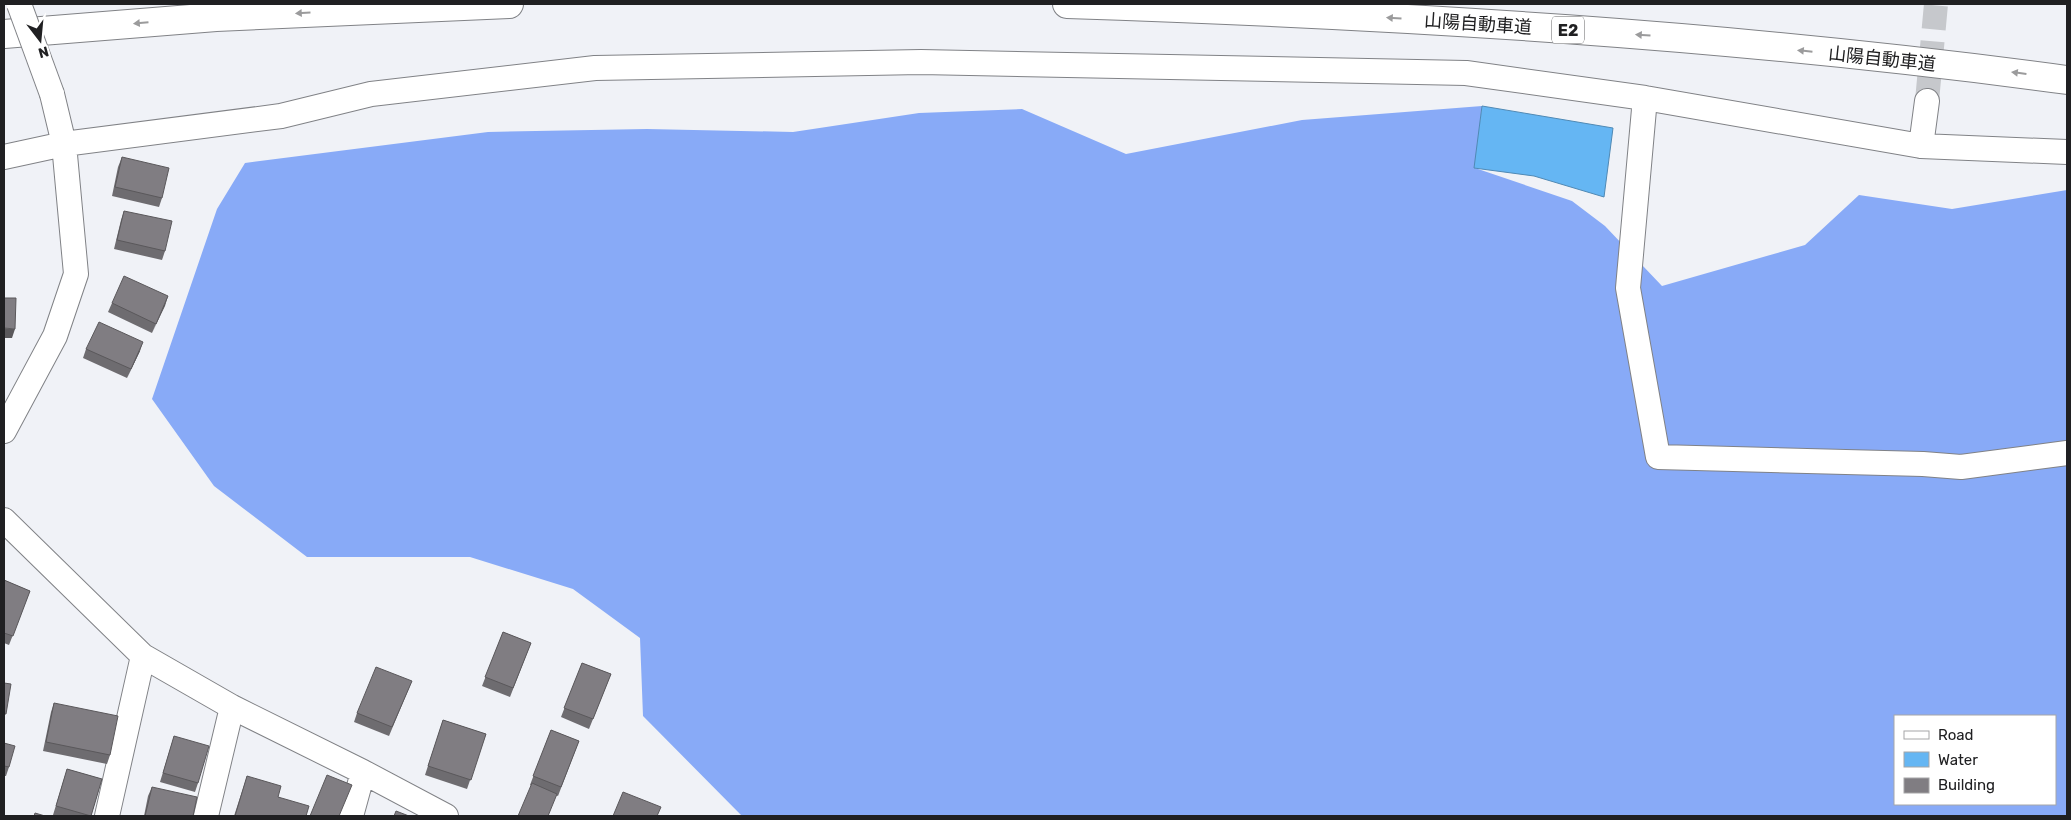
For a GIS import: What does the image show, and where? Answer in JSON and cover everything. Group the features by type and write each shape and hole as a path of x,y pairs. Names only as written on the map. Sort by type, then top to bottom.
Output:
{"highway":[{"path":"4,34 216,17 509,4"},
{"name":"山陽自動車道","path":"1067,4 1288,11 1661,36 2067,80"}],"street":[{"path":"4,431 55,336 76,274 64,144 52,94 19,4"},
{"path":"4,158 64,144 281,116 371,94 595,68 921,62 1466,73 1644,98 1921,146 2067,152"},
{"path":"1644,98 1628,288 1658,457 1923,464 1961,467 2067,453"},
{"path":"1921,146 1927,101"},
{"path":"4,520 143,656 232,707 363,772 446,816"},
{"path":"108,816 143,656"},
{"path":"206,816 232,707"},
{"path":"351,816 363,772"}],"shaded area":[{"path":"1482,106 1475,168 1572,201 1605,226 1662,286 1805,245 1859,195 1952,209 2067,190 2067,816 742,816 643,716 640,638 573,589 470,557 307,557 214,486 152,399 217,209 245,163 488,132 647,129 793,132 919,113 1022,109 1126,154 1302,120"}],"water":[{"path":"1482,106 1613,128 1604,197 1534,176 1474,168"}],"building":[{"path":"122,157 169,168 162,198 115,187"},
{"path":"124,211 172,221 165,251 117,240"},
{"path":"124,276 168,296 156,324 112,303"},
{"path":"4,298 16,298 15,329 4,328"},
{"path":"99,322 143,342 131,369 86,349"},
{"path":"4,580 30,591 13,636 4,633"},
{"path":"503,632 531,643 513,688 485,677"},
{"path":"582,663 611,674 593,719 564,708"},
{"path":"376,667 412,681 392,727 357,713"},
{"path":"4,683 11,684 6,714 4,714"},
{"path":"54,703 118,716 110,755 46,742"},
{"path":"443,720 486,734 471,780 428,766"},
{"path":"551,730 579,741 561,787 533,776"},
{"path":"174,736 209,746 198,783 163,773"},
{"path":"4,743 15,746 9,767 4,766"},
{"path":"67,769 102,779 91,816 56,806"},
{"path":"327,775 352,785 339,816 310,816"},
{"path":"247,776 281,786 278,797 309,806 306,816 235,816"},
{"path":"532,783 557,794 548,816 518,816"},
{"path":"152,787 197,797 193,816 145,816"},
{"path":"623,792 661,807 657,816 613,816"},
{"path":"396,811 409,816 394,816"},
{"path":"35,813 45,816 34,816"}],"tunnel":[{"path":"1927,101 1936,4"}]}
